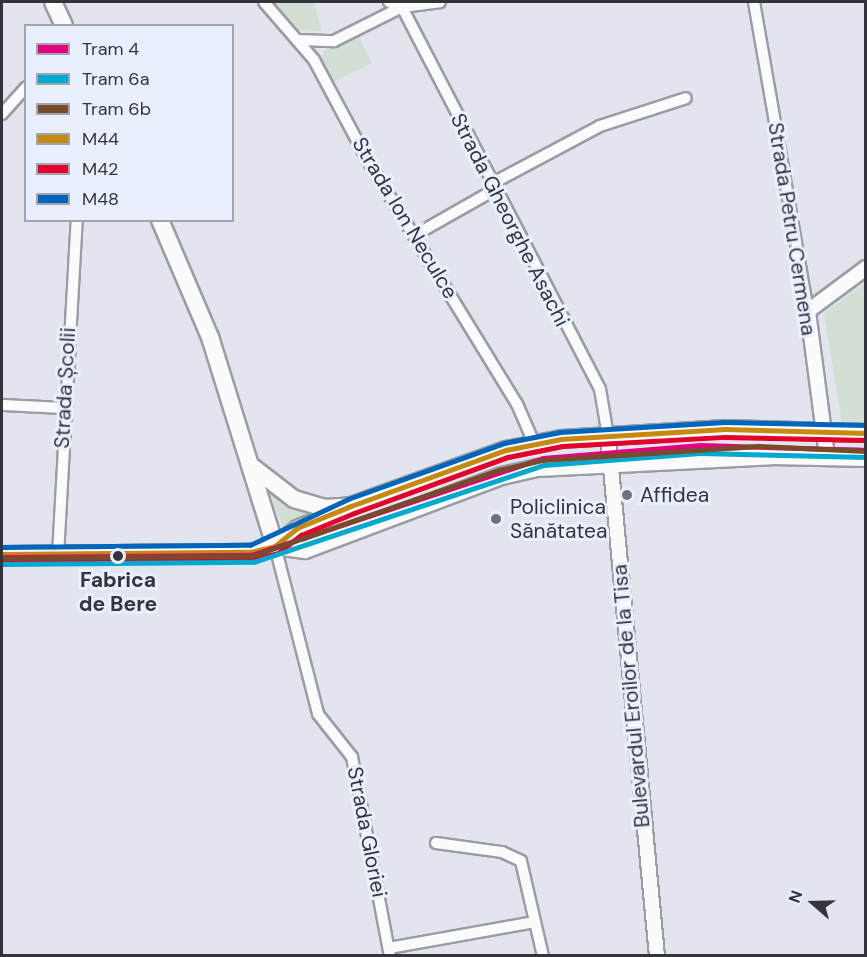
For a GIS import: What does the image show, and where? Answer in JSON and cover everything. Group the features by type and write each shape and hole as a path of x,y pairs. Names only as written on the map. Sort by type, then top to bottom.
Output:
{"main road":[{"path":"53,2 63,24"},
{"path":"161,222 210,337 275,546 305,550 520,471 609,463 827,456 866,458"},
{"path":"250,465 308,505 351,506 534,443 608,436 822,430 866,433"}],"street":[{"name":"Strada Ion Neculce","path":"264,2 314,60 368,161 517,404 534,443"},
{"path":"389,2 402,7"},
{"path":"298,40 325,42 402,7 440,2"},
{"name":"Strada Petru Cermena","path":"754,2 808,311 827,456"},
{"name":"Strada Gheorghe Asachi","path":"402,7 600,389 608,436"},
{"path":"314,60 325,42"},
{"path":"2,114 24,89"},
{"path":"415,235 600,126 686,98"},
{"name":"Strada Școlii","path":"58,555 63,408 77,222"},
{"path":"808,311 866,268"},
{"path":"2,405 63,408"},
{"name":"Bulevardul Eroilor de la Tisa","path":"608,436 657,956"},
{"path":"2,554 233,553 275,546 297,528 351,506"},
{"name":"Strada Gloriei","path":"275,546 317,712 352,757 389,952"},
{"path":"436,843 517,857 525,869 543,956"},
{"path":"389,952 535,922"}],"shaded area":[{"path":"271,2 314,2 322,31 294,30"},
{"path":"358,35 372,63 333,82 321,59 324,51"},
{"path":"865,283 865,424 842,423 824,313"},
{"path":"269,490 316,513 283,528"}],"tram line":[{"name":"4","path":"2,557 252,555 543,458 700,445 866,450"},
{"name":"6b","path":"2,558 252,556 499,470 543,460 759,446 866,451"},
{"name":"6a","path":"2,564 254,562 544,465 700,453 866,457"}],"transit line":[{"name":"M48","path":"2,547 250,545 348,499 504,443 560,432 725,422 866,425"},
{"name":"M44","path":"2,554 251,552 275,546 297,528 351,506 506,450 561,439 725,429 866,433"},
{"name":"M42","path":"2,561 253,559 278,553 301,535 354,513 508,457 562,446 725,437 866,440"}],"place":[{"name":"Affidea","path":"627,495"},
{"name":"Policlinica Sănătatea","path":"496,519"},
{"name":"Fabrica de Bere","path":"118,556"}]}
